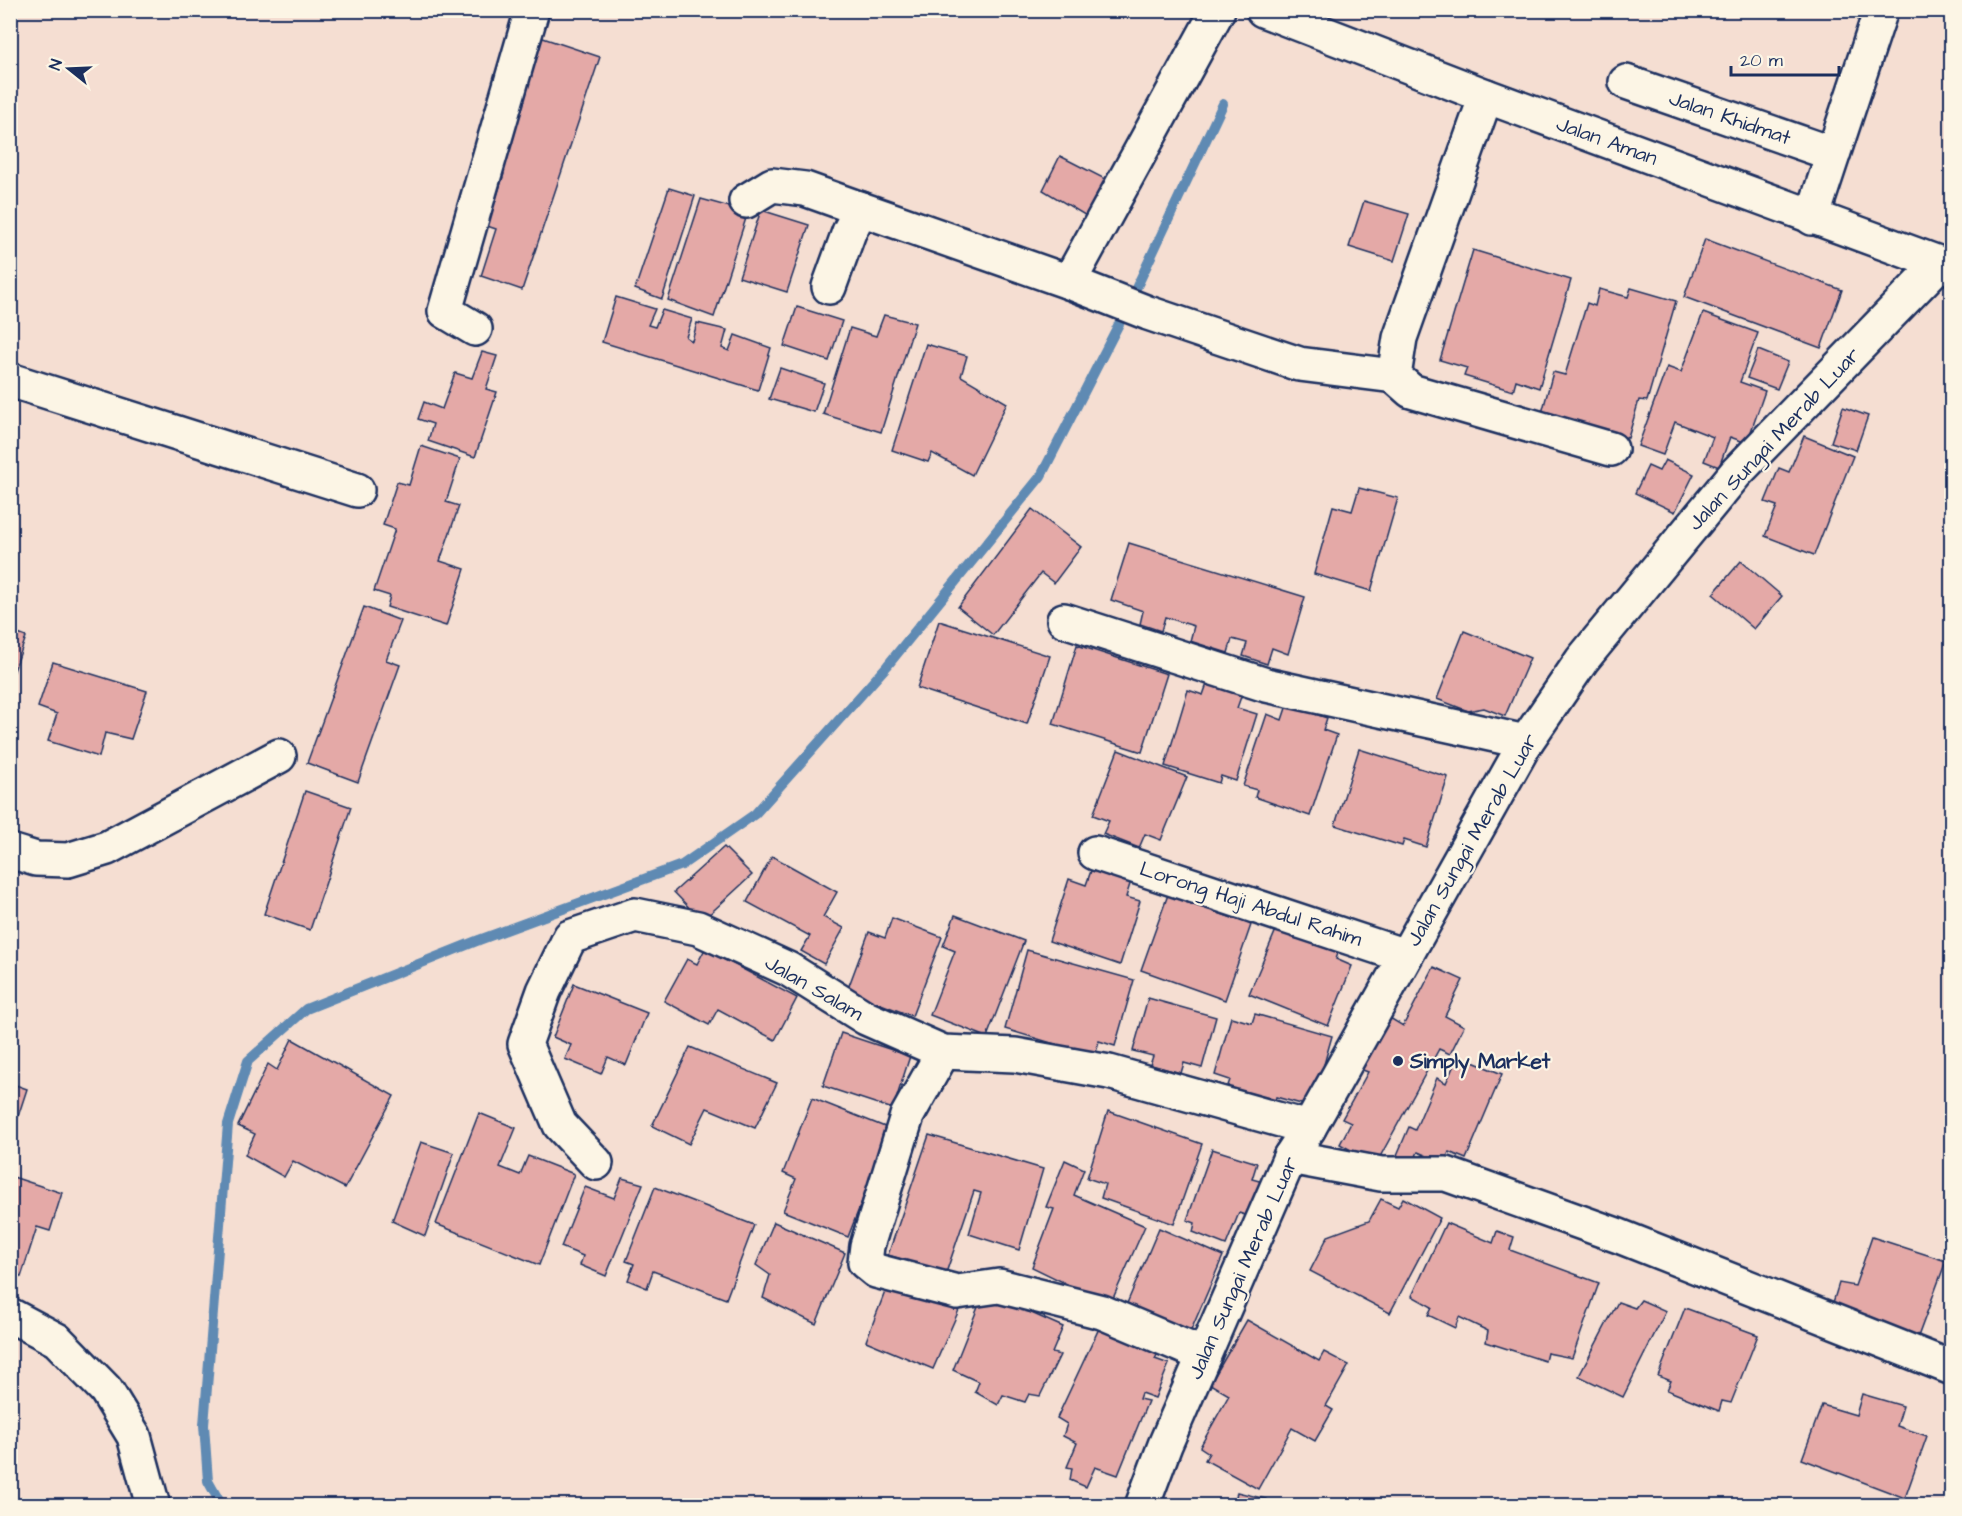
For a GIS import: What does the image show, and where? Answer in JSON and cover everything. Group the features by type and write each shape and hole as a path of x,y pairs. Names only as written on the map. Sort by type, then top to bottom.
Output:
{"street":[{"path":"475,329 445,310 532,10"},
{"path":"1069,282 1218,10"},
{"name":"Jalan Aman","path":"1263,10 1486,96 1945,266"},
{"path":"1812,218 1881,10"},
{"name":"Jalan Khidmat","path":"1626,82 1833,154"},
{"path":"1394,376 1400,338 1486,96"},
{"path":"746,201 772,185 805,189 1069,282 1148,313 1299,364 1394,376 1411,391 1611,449"},
{"path":"829,286 849,232 861,209"},
{"name":"Jalan Sungai Merab Luar","path":"1142,1506 1204,1355 1290,1157 1309,1128 1526,742 1582,660 1736,473 1945,266"},
{"path":"10,380 357,490"},
{"path":"1064,620 1266,685 1526,742"},
{"path":"10,850 36,859 69,860 107,848 279,756"},
{"name":"Lorong Haji Abdul Rahim","path":"1095,853 1204,887 1405,956"},
{"name":"Jalan Salam","path":"596,1163 560,1125 525,1044 544,992 570,937 635,915 698,928 778,964 866,1018 943,1052 1015,1055 1109,1072 1309,1128"},
{"path":"943,1052 907,1116 867,1246 866,1262 876,1271 957,1292 999,1286 1102,1312 1204,1355"},
{"path":"1290,1157 1381,1174 1446,1174 1619,1236 1952,1368"},
{"path":"10,1315 57,1340 106,1390 134,1436 153,1506"}],"building":[{"path":"537,36 600,57 522,290 481,276 496,229 487,226 504,174 492,169"},
{"path":"1060,156 1107,180 1088,217 1043,190"},
{"path":"669,188 695,196 662,299 635,289"},
{"path":"701,199 748,212 714,317 668,300"},
{"path":"1364,201 1409,214 1394,261 1349,247"},
{"path":"761,210 809,225 787,292 739,277"},
{"path":"1705,239 1842,290 1821,348 1684,297"},
{"path":"1473,250 1571,280 1539,388 1516,380 1513,391 1464,376 1467,368 1440,360"},
{"path":"1631,288 1676,301 1647,401 1639,400 1628,438 1542,413 1553,372 1565,375 1587,303 1595,306 1599,289 1628,297"},
{"path":"616,297 655,309 648,325 655,327 662,310 692,319 686,337 692,341 697,323 727,330 722,348 729,351 735,335 771,348 758,390 602,342"},
{"path":"797,307 842,321 829,361 784,346"},
{"path":"1703,313 1758,333 1740,382 1765,391 1747,443 1730,437 1719,467 1704,461 1713,437 1675,422 1663,455 1638,446 1667,367 1681,372"},
{"path":"884,315 915,323 881,432 823,414 850,328 876,336"},
{"path":"926,344 967,356 961,376 1007,403 972,475 932,453 928,462 892,450"},
{"path":"1758,350 1788,362 1777,389 1747,378"},
{"path":"482,352 497,356 486,389 497,392 475,457 428,441 433,424 418,419 424,402 442,409 455,373 472,378"},
{"path":"780,368 824,383 814,412 769,399"},
{"path":"1843,407 1868,416 1856,450 1831,442"},
{"path":"1804,436 1853,456 1814,555 1765,536 1777,506 1765,502 1779,468 1789,472"},
{"path":"421,446 460,459 446,502 459,506 440,561 465,569 446,626 387,607 390,596 374,591 395,529 383,525 397,482 409,485"},
{"path":"1665,460 1694,474 1675,512 1635,493 1648,466 1659,471"},
{"path":"1359,488 1398,498 1371,591 1314,574 1333,506 1352,511"},
{"path":"1032,509 1081,547 1054,583 1041,573 993,635 958,607"},
{"path":"1129,543 1305,597 1288,654 1272,648 1267,664 1243,656 1247,643 1232,639 1228,653 1190,641 1194,626 1165,617 1161,631 1140,624 1143,611 1111,600"},
{"path":"1741,561 1782,596 1754,629 1713,594"},
{"path":"364,607 401,621 386,660 400,665 358,782 307,763"},
{"path":"939,621 1050,656 1027,724 917,688"},
{"path":"10,631 26,637 10,682"},
{"path":"1464,631 1530,658 1505,716 1484,708 1468,711 1437,699"},
{"path":"1077,645 1167,674 1142,752 1053,724"},
{"path":"53,662 147,691 131,739 105,733 99,757 48,741 57,714 38,707"},
{"path":"1207,684 1242,694 1237,708 1257,714 1236,781 1221,776 1219,783 1165,766 1188,690 1203,695"},
{"path":"1287,705 1327,718 1323,730 1337,735 1310,816 1255,797 1257,790 1243,786 1267,714 1282,720"},
{"path":"1359,749 1448,777 1426,847 1404,840 1402,846 1335,825"},
{"path":"1118,750 1187,777 1161,840 1145,834 1139,848 1103,834 1109,821 1093,815"},
{"path":"305,791 351,807 310,930 264,914"},
{"path":"724,847 752,875 702,921 674,892"},
{"path":"772,856 837,892 823,917 844,928 824,964 801,951 810,936 747,902"},
{"path":"1092,868 1131,881 1126,897 1140,901 1120,965 1049,941 1069,879 1086,885"},
{"path":"1170,889 1186,895 1184,900 1251,925 1225,1000 1141,970"},
{"path":"955,915 1024,941 987,1037 930,1015 955,951 943,946"},
{"path":"892,918 942,937 912,1016 847,991 869,932 885,938"},
{"path":"1303,926 1342,942 1336,959 1352,966 1328,1026 1249,994 1276,930 1297,939"},
{"path":"705,949 797,998 775,1040 718,1009 709,1025 664,1001 687,959 697,964"},
{"path":"1027,950 1134,980 1115,1046 1099,1041 1095,1056 1005,1029"},
{"name":"Simply Market","path":"1434,967 1463,980 1445,1016 1464,1026 1450,1054 1439,1049 1376,1164 1340,1144 1351,1123 1342,1119 1368,1072 1360,1069 1390,1018 1403,1026"},
{"path":"574,984 647,1013 626,1065 608,1057 601,1074 565,1059 571,1045 553,1037"},
{"path":"1148,998 1216,1017 1202,1068 1184,1063 1181,1073 1150,1065 1153,1056 1133,1051"},
{"path":"1255,1014 1332,1036 1312,1107 1276,1097 1273,1108 1225,1094 1230,1080 1215,1075 1231,1017 1252,1023"},
{"path":"841,1033 910,1056 893,1109 823,1086"},
{"path":"292,1039 394,1096 345,1188 293,1161 284,1177 245,1155 255,1134 238,1126 268,1064 277,1070"},
{"path":"690,1047 777,1083 755,1128 707,1108 689,1144 652,1126"},
{"path":"1458,1056 1502,1074 1466,1159 1449,1152 1444,1163 1418,1152 1413,1162 1397,1155 1409,1127 1415,1130 1437,1078 1446,1083"},
{"path":"10,1083 27,1089 10,1141"},
{"path":"812,1098 890,1129 848,1237 783,1211 796,1179 783,1173"},
{"path":"1108,1111 1202,1144 1174,1224 1101,1198 1105,1184 1087,1178"},
{"path":"479,1113 516,1128 500,1167 520,1175 528,1156 574,1174 539,1265 436,1224"},
{"path":"929,1135 1043,1169 1019,1250 969,1234 981,1193 974,1191 946,1273 888,1255"},
{"path":"421,1142 454,1153 425,1236 392,1221"},
{"path":"1212,1149 1257,1163 1252,1179 1263,1182 1248,1216 1239,1213 1226,1245 1193,1232 1195,1223 1187,1220"},
{"path":"1065,1160 1084,1169 1074,1195 1145,1226 1110,1305 1032,1267 1054,1209 1046,1207"},
{"path":"10,1176 62,1193 50,1231 37,1227 21,1277 10,1274"},
{"path":"622,1178 643,1184 606,1276 580,1265 583,1256 561,1247 585,1187 614,1198"},
{"path":"655,1187 754,1225 726,1299 653,1271 647,1288 628,1280 634,1264 626,1261"},
{"path":"1403,1198 1440,1218 1390,1313 1310,1271 1328,1236 1369,1221 1381,1199 1398,1207"},
{"path":"774,1222 845,1253 816,1324 763,1298 770,1275 756,1265"},
{"path":"1446,1223 1493,1243 1497,1231 1514,1237 1510,1250 1599,1283 1572,1358 1547,1353 1545,1361 1486,1342 1488,1331 1459,1317 1455,1328 1428,1315 1432,1307 1412,1296"},
{"path":"1159,1228 1223,1256 1189,1335 1125,1308"},
{"path":"1872,1237 1946,1261 1916,1342 1831,1309 1839,1283 1855,1286"},
{"path":"890,1279 959,1310 933,1369 866,1341"},
{"path":"984,1292 1063,1327 1052,1353 1060,1355 1040,1396 1029,1394 1025,1402 1003,1395 998,1405 975,1392 979,1382 953,1370"},
{"path":"1641,1300 1666,1311 1623,1397 1579,1376 1618,1302 1635,1308"},
{"path":"1685,1308 1758,1335 1731,1403 1722,1401 1719,1411 1667,1390 1671,1381 1658,1376"},
{"path":"1247,1320 1319,1361 1324,1352 1349,1365 1326,1406 1333,1410 1315,1441 1292,1428 1258,1489 1205,1460 1209,1453 1200,1447 1229,1395 1210,1384"},
{"path":"1102,1322 1161,1347 1155,1359 1169,1364 1155,1398 1141,1393 1139,1399 1148,1401 1118,1475 1095,1467 1086,1487 1070,1480 1072,1468 1067,1467 1077,1443 1063,1436 1067,1424 1057,1418"},
{"path":"1952,1331 1952,1360 1942,1358"},
{"path":"1862,1394 1903,1406 1897,1426 1927,1436 1905,1498 1802,1459 1822,1405 1856,1415"},
{"path":"1237,1492 1266,1499 1265,1506 1234,1506"}],"waterway":[{"path":"222,1506 208,1481 204,1425 228,1124 248,1061 306,1009 479,940 682,865 755,814 887,666 1041,476 1122,318 1223,104"}],"place":[{"name":"Simply Market","path":"1398,1061"}]}
